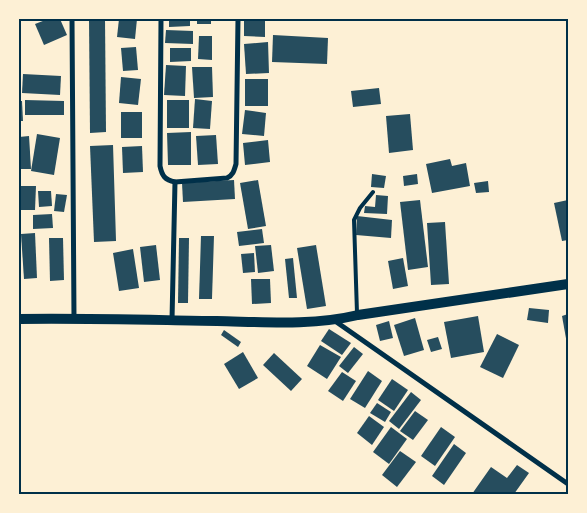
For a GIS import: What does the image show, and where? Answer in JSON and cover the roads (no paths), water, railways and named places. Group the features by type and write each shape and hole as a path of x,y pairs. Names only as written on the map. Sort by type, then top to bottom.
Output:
{"main road":[{"path":"19,319 74,318 298,322 334,320 568,284"}],"street":[{"path":"72,19 74,318"},
{"path":"161,19 160,166 162,175 167,180 175,182 227,178 234,172 236,164 238,19"},
{"path":"172,321 175,182"},
{"path":"334,320 568,484"}],"lane":[{"path":"358,315 354,220 360,208 374,192"}]}
